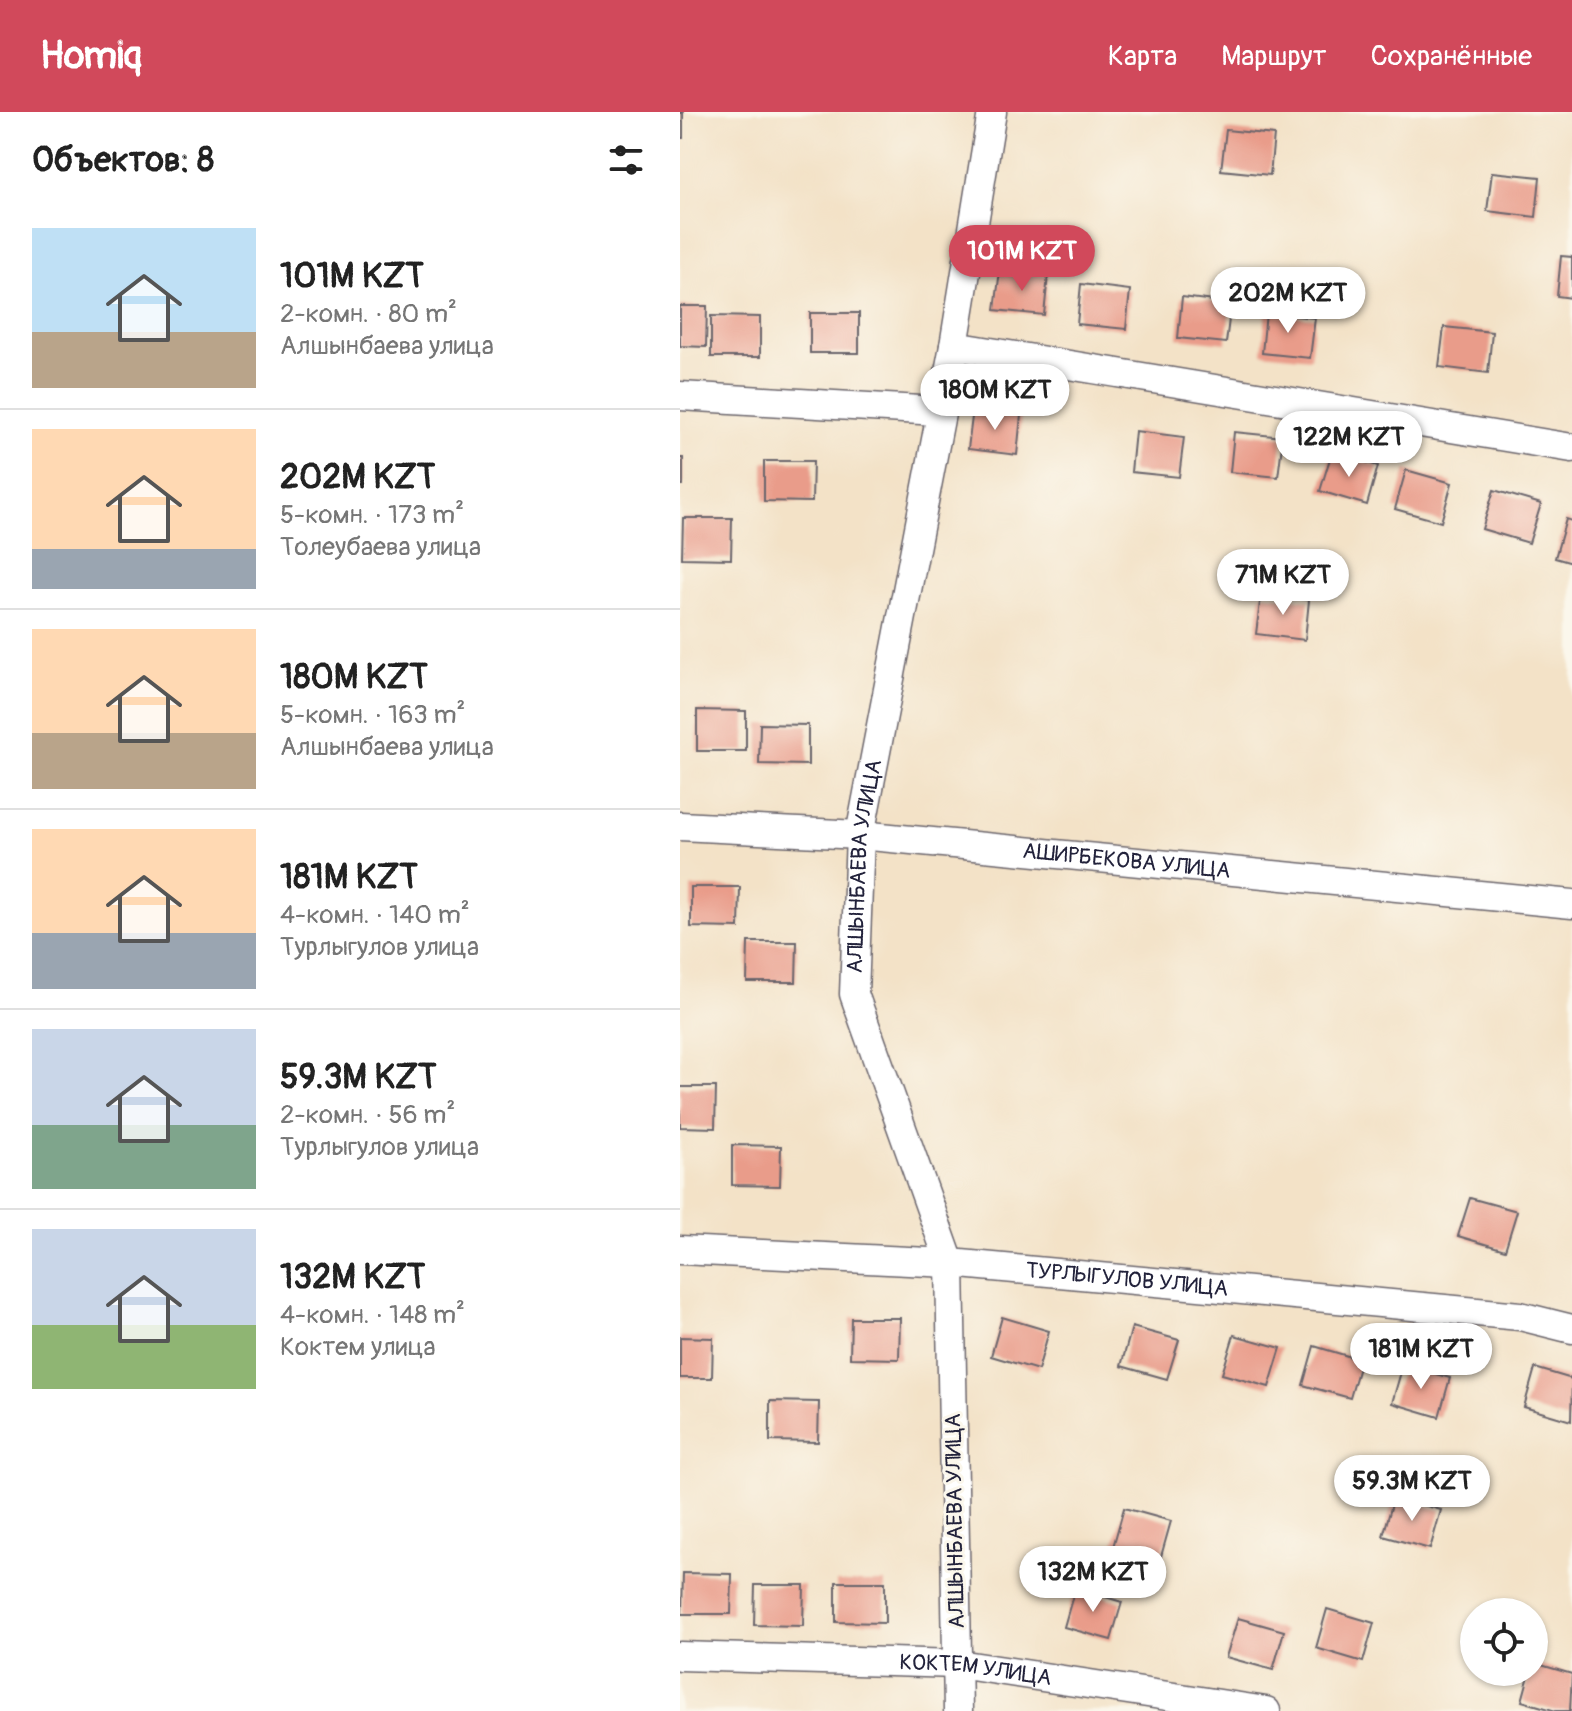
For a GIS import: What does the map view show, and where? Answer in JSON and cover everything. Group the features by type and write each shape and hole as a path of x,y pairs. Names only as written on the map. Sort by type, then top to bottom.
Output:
{"street":[{"name":"АЛШЫНБАЕВА УЛИЦА","path":"958,1711 950,1263 854,994 860,835 938,411 954,346 992,112"},
{"path":"954,346 1572,448"},
{"path":"680,396 938,411"},
{"name":"АШИРБЕКОВА УЛИЦА","path":"680,826 860,835 1572,904"},
{"name":"ТУРЛЫГУЛОВ УЛИЦА","path":"680,1250 950,1263 1520,1316 1572,1329"},
{"name":"КОКТЕМ УЛИЦА","path":"680,1656 958,1664 1266,1711"}],"building":[{"path":"680,112 683,112 683,138 680,138"},
{"path":"1226,130 1274,135 1270,175 1221,170"},
{"path":"1492,172 1540,177 1536,217 1487,211"},
{"path":"1561,256 1572,257 1572,298 1557,296"},
{"path":"1000,270 1048,275 1044,315 995,310"},
{"path":"1081,284 1130,290 1126,329 1077,324"},
{"path":"1182,297 1231,303 1226,343 1178,338"},
{"path":"680,306 707,306 706,347 680,346"},
{"path":"810,313 859,313 859,353 810,353"},
{"path":"1266,313 1315,318 1310,358 1262,353"},
{"path":"711,316 760,317 760,357 711,357"},
{"path":"1444,327 1492,332 1488,373 1439,367"},
{"path":"973,409 1021,415 1017,455 968,449"},
{"path":"1135,431 1184,437 1179,477 1131,472"},
{"path":"1234,432 1283,437 1278,477 1230,472"},
{"path":"1332,452 1378,466 1367,505 1320,491"},
{"path":"680,458 683,458 683,485 680,485"},
{"path":"764,461 813,461 812,502 764,501"},
{"path":"1406,470 1452,483 1441,522 1395,509"},
{"path":"1494,490 1541,504 1529,543 1482,529"},
{"path":"683,518 732,518 731,559 682,558"},
{"path":"1566,519 1572,521 1572,563 1555,558"},
{"path":"1261,594 1309,600 1305,640 1256,634"},
{"path":"697,710 746,711 746,751 697,751"},
{"path":"760,724 808,725 808,765 759,764"},
{"path":"691,887 740,887 739,928 691,927"},
{"path":"748,942 797,942 796,982 747,982"},
{"path":"680,1087 716,1087 715,1128 680,1127"},
{"path":"732,1145 781,1146 780,1186 732,1185"},
{"path":"1470,1198 1517,1211 1505,1250 1458,1236"},
{"path":"1002,1317 1049,1331 1038,1370 991,1356"},
{"path":"851,1318 900,1318 899,1359 850,1358"},
{"path":"1132,1327 1179,1340 1167,1379 1121,1366"},
{"path":"1234,1335 1281,1348 1269,1387 1222,1374"},
{"path":"680,1337 713,1338 712,1378 680,1378"},
{"path":"1314,1346 1361,1360 1350,1398 1303,1385"},
{"path":"1403,1365 1450,1378 1439,1417 1392,1403"},
{"path":"1535,1368 1572,1379 1571,1421 1524,1407"},
{"path":"770,1401 819,1402 818,1442 770,1441"},
{"path":"1394,1497 1441,1510 1430,1549 1383,1536"},
{"path":"1124,1508 1171,1521 1160,1560 1113,1547"},
{"path":"683,1573 732,1574 731,1614 682,1614"},
{"path":"836,1582 885,1582 885,1623 836,1622"},
{"path":"755,1585 804,1585 803,1626 754,1625"},
{"path":"1075,1588 1122,1602 1111,1640 1064,1627"},
{"path":"1327,1609 1374,1623 1363,1662 1316,1648"},
{"path":"1238,1618 1284,1631 1273,1670 1226,1657"},
{"path":"1548,1667 1572,1674 1570,1711 1556,1711 1522,1701 1526,1686 1548,1686"}]}
